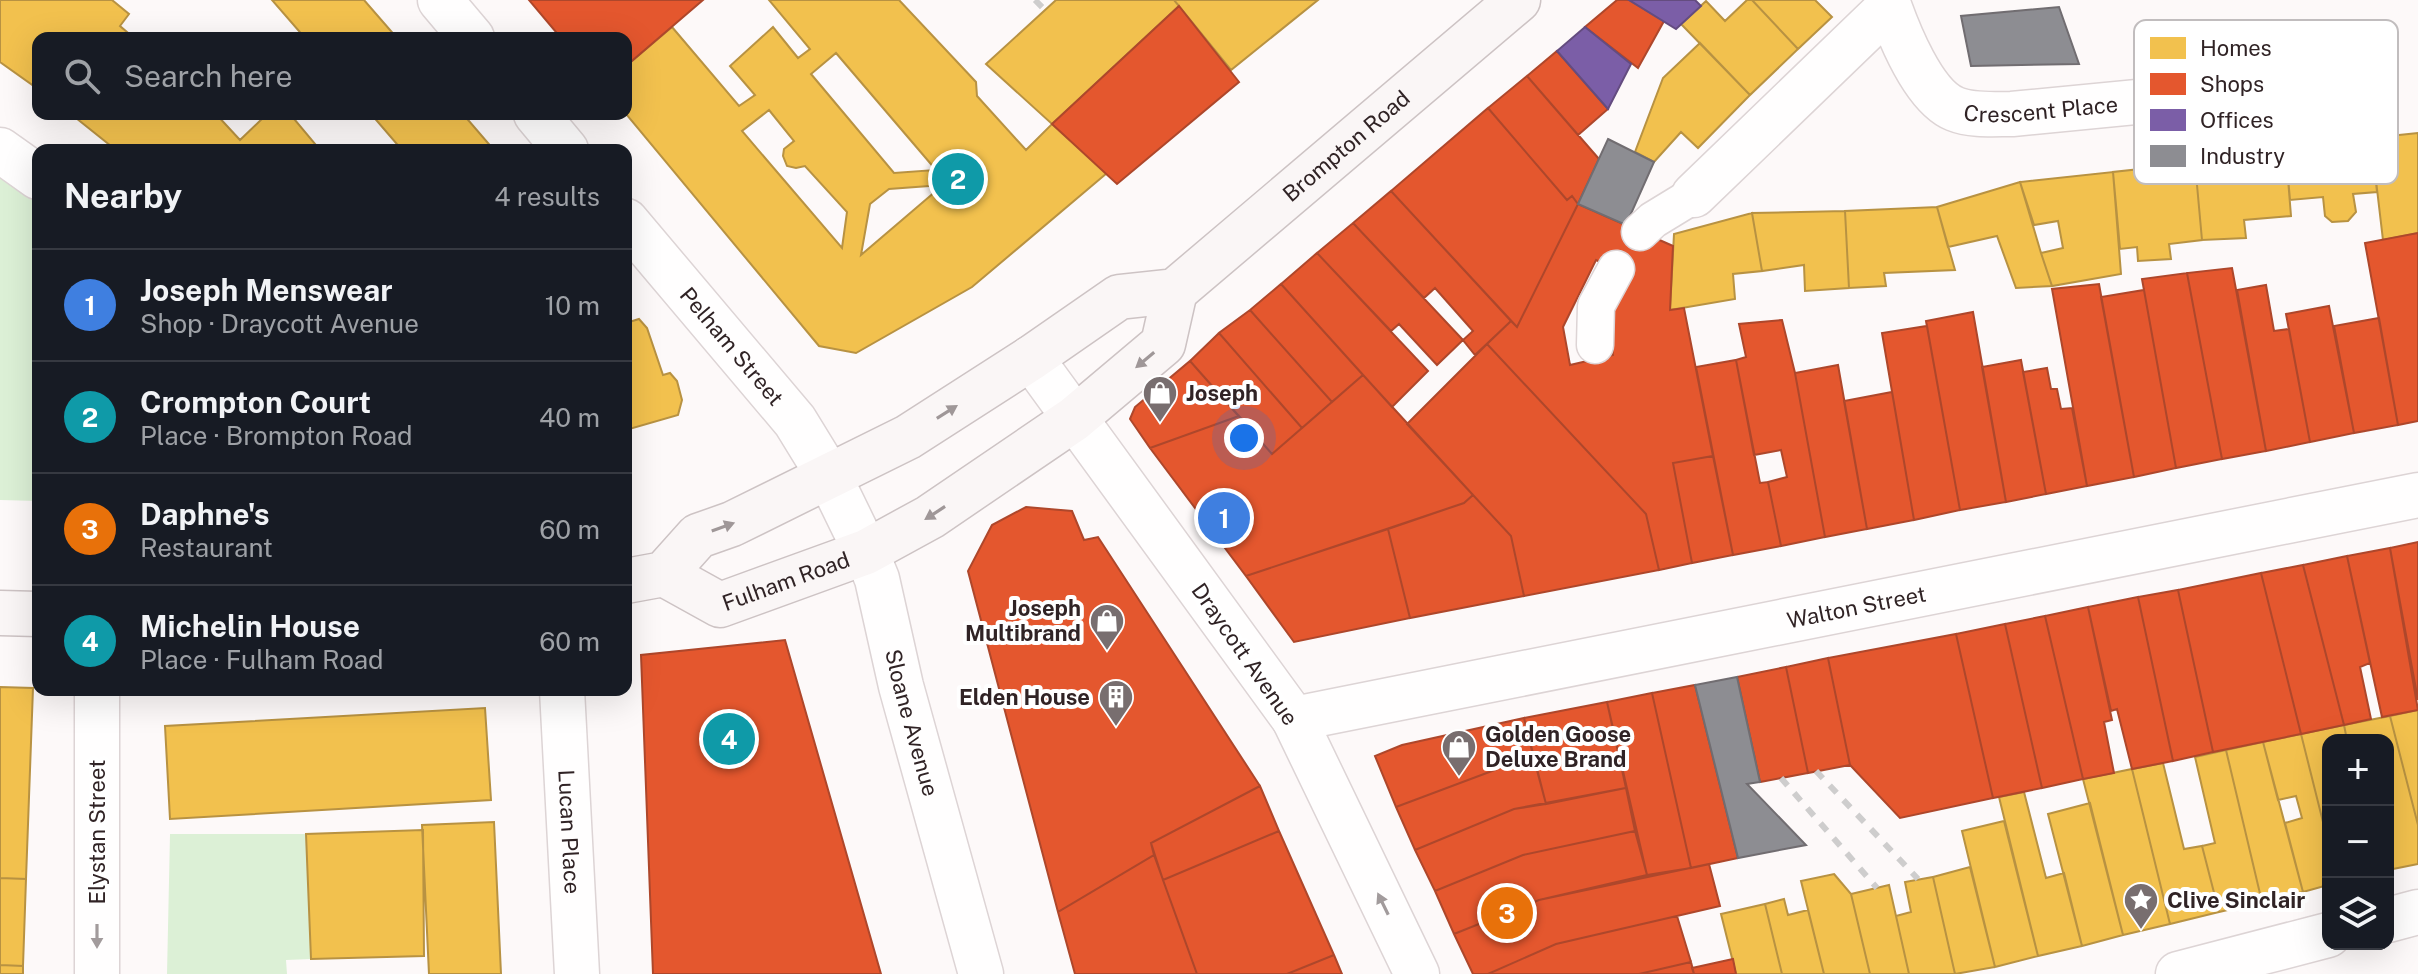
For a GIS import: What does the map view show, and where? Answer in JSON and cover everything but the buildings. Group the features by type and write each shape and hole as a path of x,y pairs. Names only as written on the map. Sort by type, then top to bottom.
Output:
{"main road":[{"name":"Brompton Road","path":"1175,291 1518,0"},
{"path":"830,478 908,437 1119,297 1175,291 1163,344 1074,419 930,517 866,552"},
{"name":"Fulham Road","path":"645,578 698,536 732,524 830,478"},
{"name":"Fulham Road","path":"645,578 720,605 866,552"},
{"path":"0,613 32,614"}],"street":[{"path":"440,0 467,32"},
{"name":"Crescent Place","path":"1694,195 1888,3 1922,79 1936,98 1956,110 2012,114 2134,102"},
{"path":"541,120 561,144"},
{"path":"0,150 32,173"},
{"name":"Pelham Street","path":"632,228 786,410 830,478"},
{"name":"Draycott Avenue","path":"1031,358 1294,719 1417,974"},
{"name":"Sloane Avenue","path":"830,478 877,579 901,686 981,974"},
{"name":"Walton Street","path":"1294,719 2418,495"},
{"name":"Elystan Street","path":"97,696 97,974"},
{"name":"Lucan Place","path":"562,696 577,974"},
{"path":"2394,918 2418,912"},
{"path":"2178,974 2322,937"}],"lane":[{"path":"1640,232 1653,220 1694,195"},
{"path":"1595,345 1596,306 1616,269"}],"green space":[{"path":"0,173 32,195 32,501 0,500"},
{"path":"170,834 306,834 311,959 286,960 287,974 167,974"}],"railway":[{"path":"1035,0 1045,10"},
{"path":"1816,771 1918,879"},
{"path":"1781,778 1877,888"}],"place":[{"name":"Crompton Court","path":"958,179"},
{"name":"Joseph","path":"1160,424"},
{"name":"Joseph Menswear","path":"1224,518"},
{"name":"Joseph Multibrand","path":"1107,652"},
{"name":"Elden House","path":"1116,728"},
{"name":"Michelin House","path":"729,739"},
{"name":"Golden Goose Deluxe Brand","path":"1459,778"},
{"name":"Daphne's","path":"1507,913"},
{"name":"Clive Sinclair","path":"2141,931"}]}
